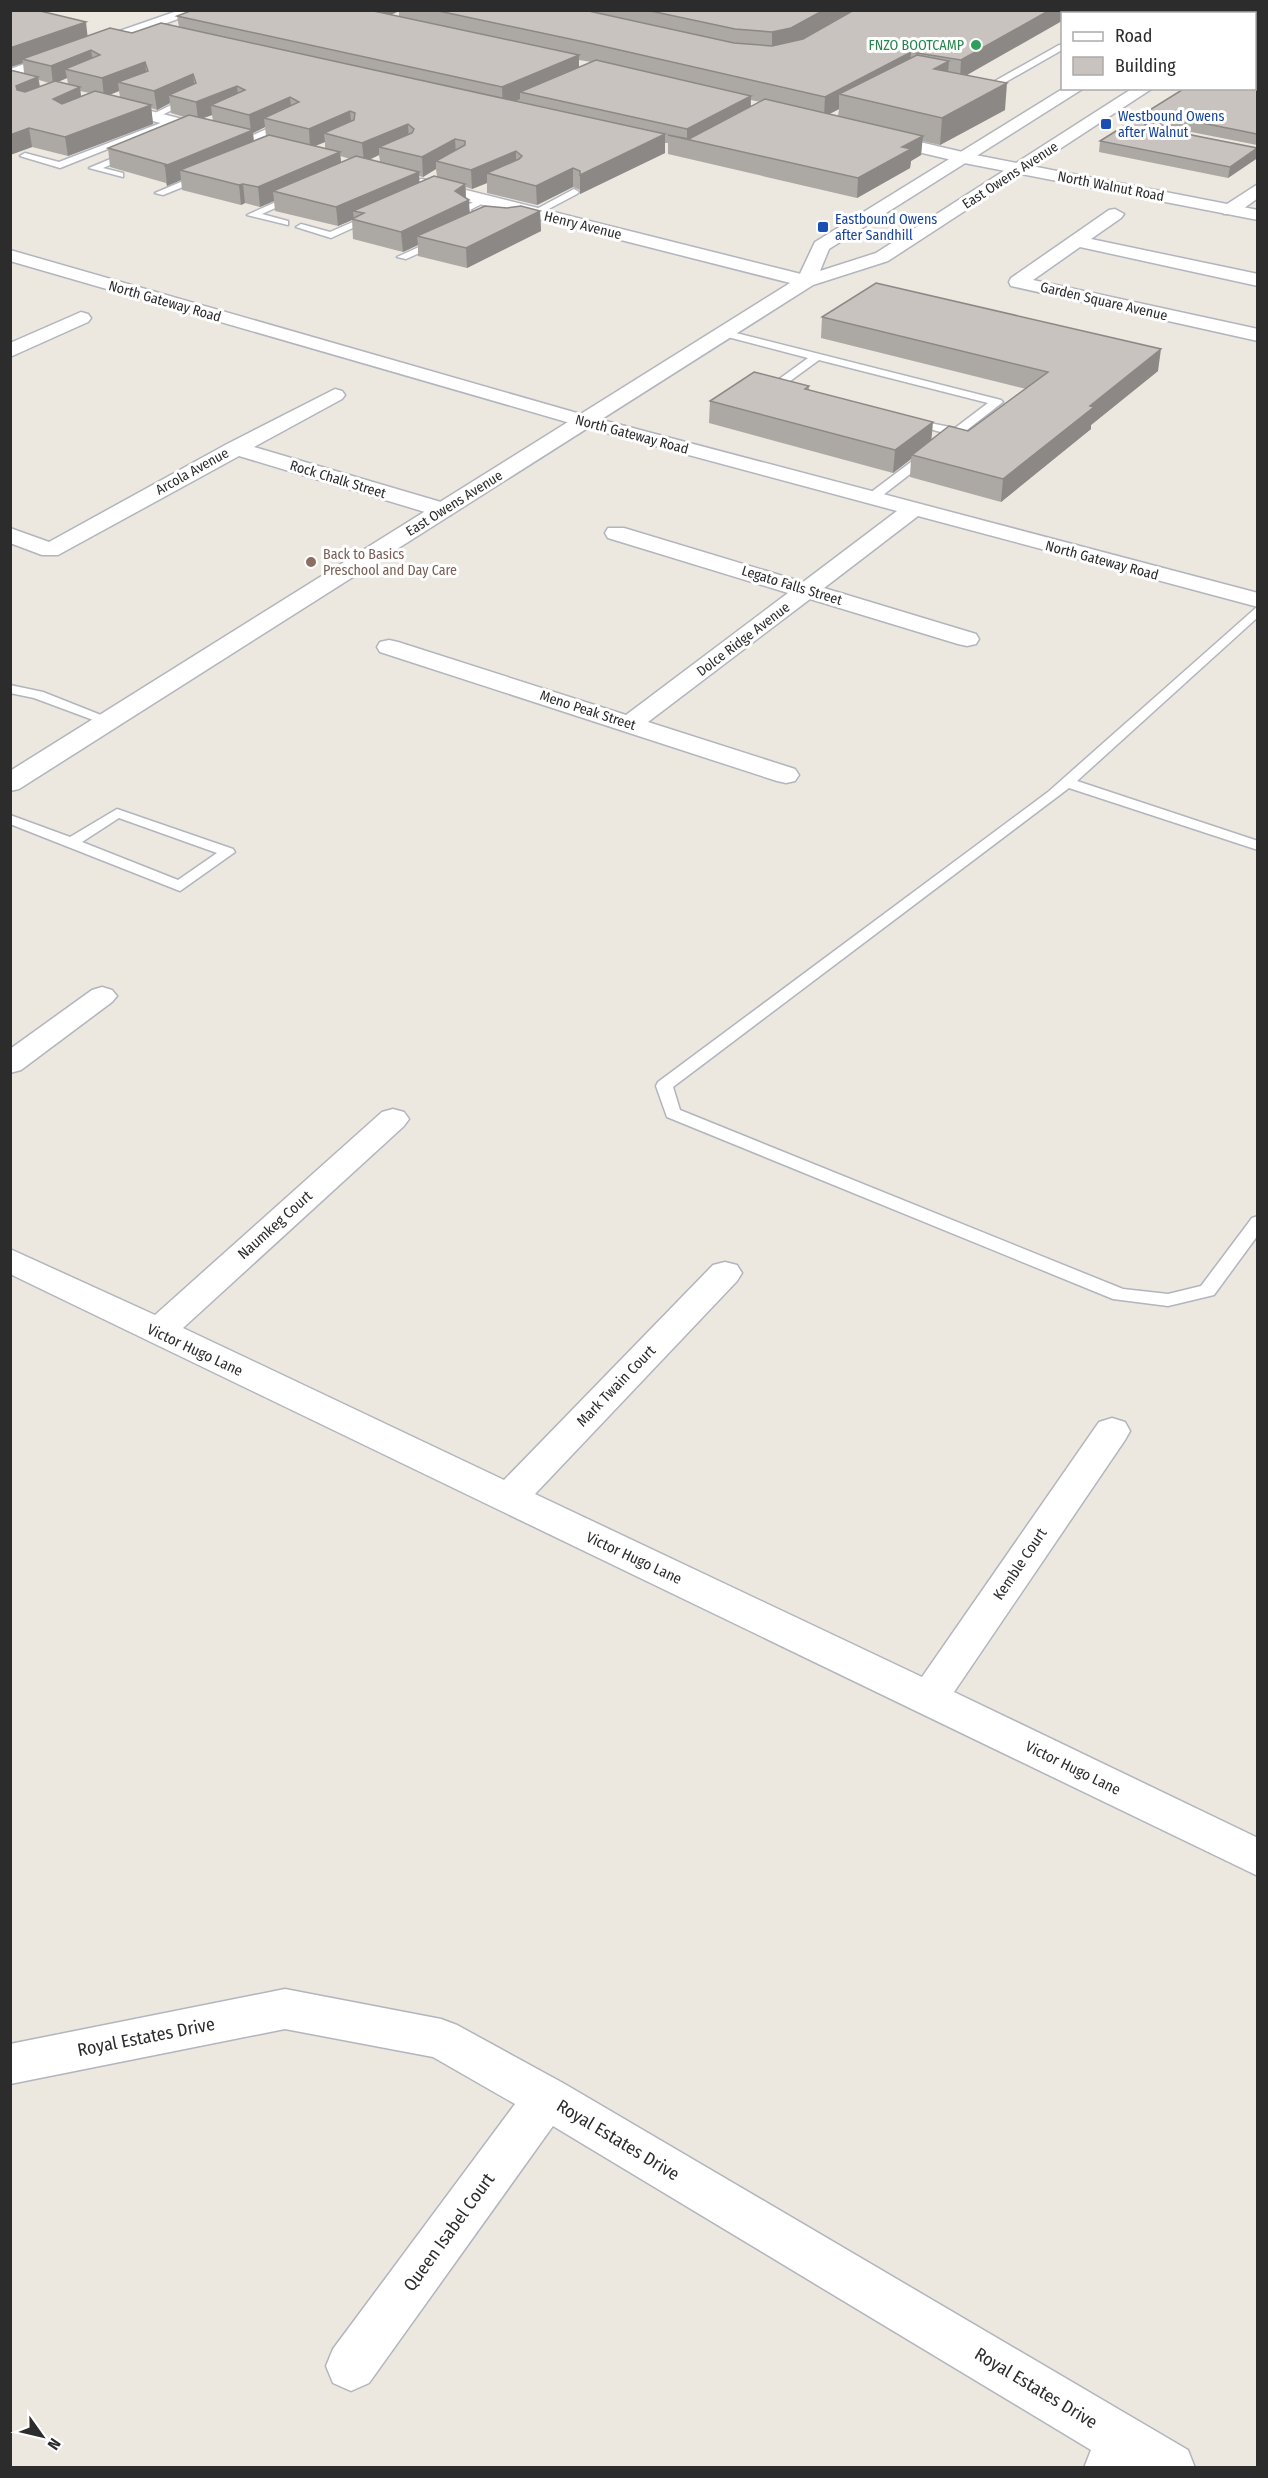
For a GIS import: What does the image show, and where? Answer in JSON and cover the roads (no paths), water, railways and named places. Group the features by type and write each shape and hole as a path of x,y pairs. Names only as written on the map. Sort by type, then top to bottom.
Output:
{"street":[{"path":"11,79 196,10"},
{"path":"11,79 30,85"},
{"path":"806,281 821,246 1073,90"},
{"name":"East Owens Avenue","path":"10,783 806,281 882,257 1142,90"},
{"path":"94,101 153,116 183,127 273,147"},
{"name":"North Walnut Road","path":"866,134 965,158 1257,215"},
{"name":"Henry Avenue","path":"424,185 479,194 537,213 806,281"},
{"path":"1230,210 1257,189"},
{"name":"Garden Square Avenue","path":"1115,214 1018,282 1257,335"},
{"path":"1076,242 1257,280"},
{"name":"North Gateway Road","path":"10,255 584,421 870,499 1257,600"},
{"path":"10,351 81,318"},
{"name":"Arcola Avenue","path":"10,536 50,550 335,395"},
{"name":"Rock Chalk Street","path":"234,448 443,510"},
{"name":"Dolce Ridge Avenue","path":"630,724 912,510"},
{"name":"Legato Falls Street","path":"616,533 967,639"},
{"name":"Meno Peak Street","path":"389,647 786,775"},
{"path":"15,1055 102,996"},
{"name":"Naumkeg Court","path":"158,1332 393,1119"},
{"name":"Victor Hugo Lane","path":"10,1260 929,1698 1257,1858"},
{"name":"Mark Twain Court","path":"508,1499 724,1273"},
{"name":"Kemble Court","path":"929,1698 1112,1431"},
{"name":"Royal Estates Drive","path":"10,2064 285,2009 441,2039 547,2098 1116,2454 1170,2468"},
{"name":"Queen Isabel Court","path":"351,2366 547,2098"}],"lane":[{"path":"139,30 162,35"},
{"path":"966,85 987,89 1061,48"},
{"path":"94,101 118,96"},
{"path":"153,116 194,97"},
{"path":"25,156 60,165 183,127 214,120"},
{"path":"247,140 294,120"},
{"path":"120,175 94,168 137,151"},
{"path":"160,193 215,171"},
{"path":"510,225 574,192"},
{"path":"285,222 252,214 305,193"},
{"path":"479,194 463,210 481,223"},
{"path":"301,226 331,235 382,213"},
{"path":"402,257 451,235"},
{"path":"724,333 997,402 870,499"},
{"path":"805,393 777,385 816,357"},
{"path":"901,418 956,432"},
{"path":"1257,610 1068,783 664,1086 673,1113 1120,1295 1168,1300 1207,1291 1257,1222"},
{"path":"10,689 38,695 109,721"},
{"path":"1068,783 1257,846"},
{"path":"10,819 180,886 228,852 117,813 71,843"}],"place":[{"name":"FNZO BOOTCAMP","path":"976,45"},
{"name":"Westbound Owens after Walnut","path":"1106,124"},
{"name":"Eastbound Owens after Sandhill","path":"823,227"},
{"name":"Back to Basics Preschool and Day Care","path":"311,562"}]}
